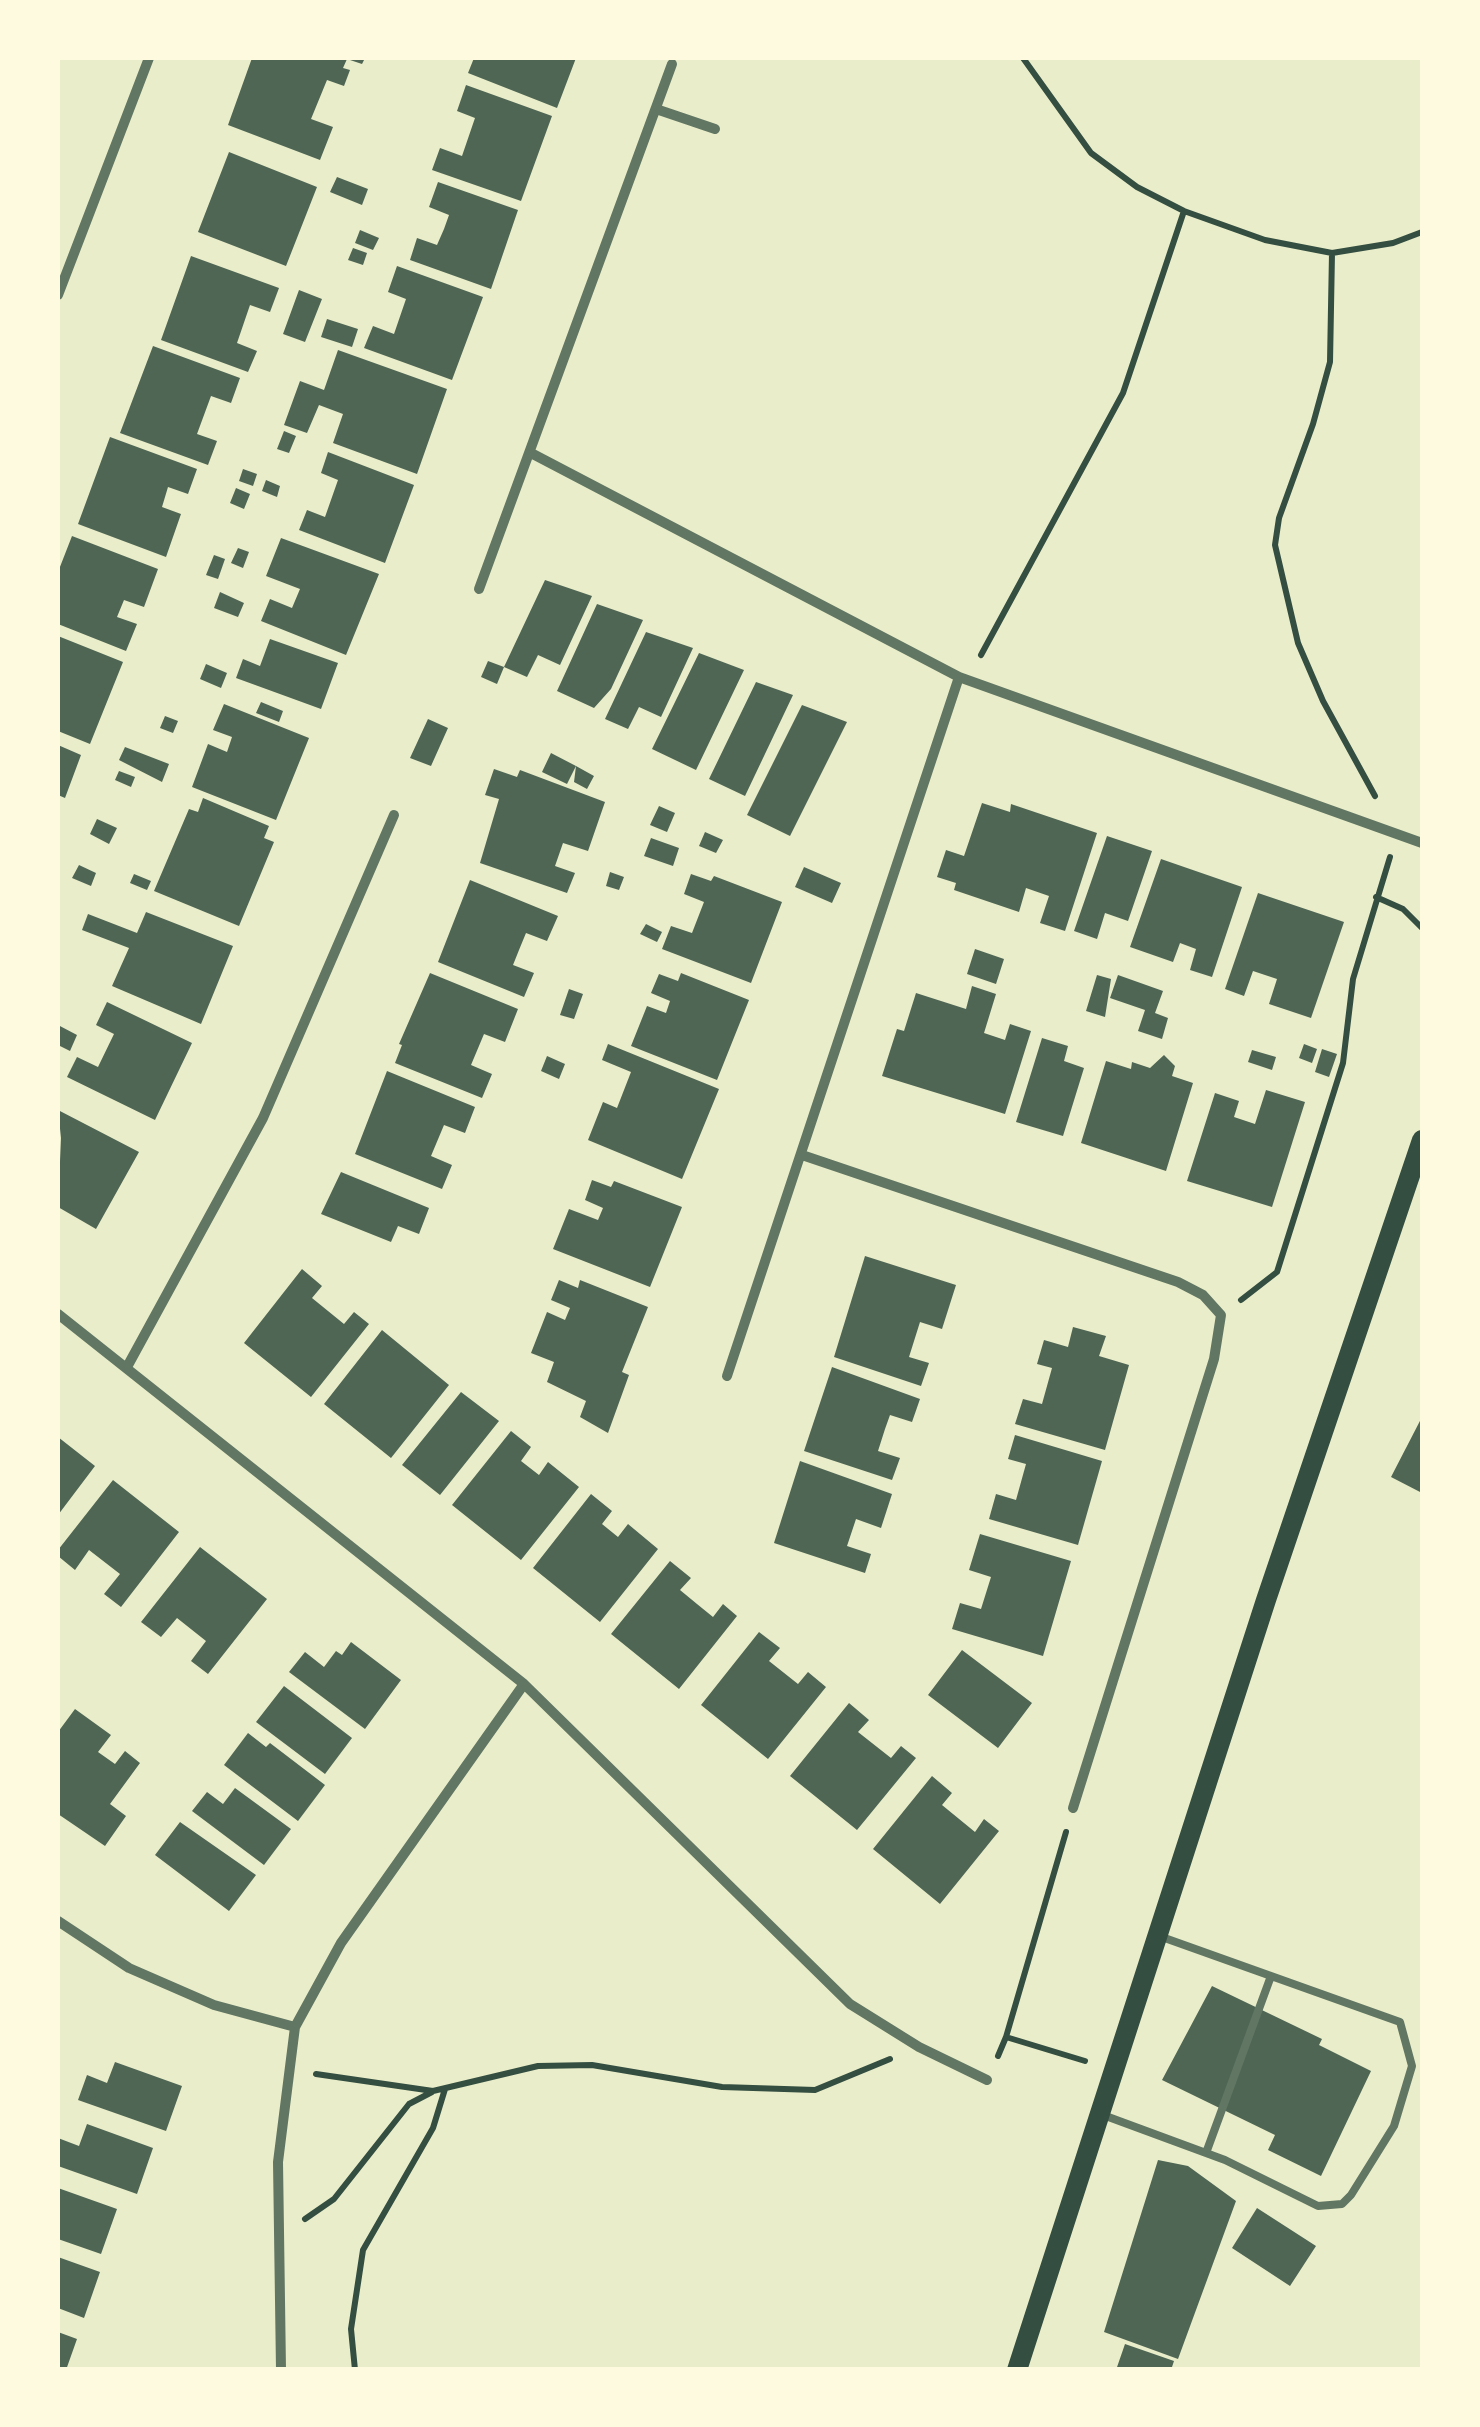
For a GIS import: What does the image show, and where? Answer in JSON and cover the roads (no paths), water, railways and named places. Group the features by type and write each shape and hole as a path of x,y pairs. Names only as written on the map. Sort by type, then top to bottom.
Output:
{"main road":[{"path":"1017,2370 1266,1600 1422,1140"}],"street":[{"path":"58,296 149,58"},
{"path":"479,589 672,64"},
{"path":"656,110 715,129"},
{"path":"532,452 959,678 1422,842"},
{"path":"727,1376 959,678"},
{"path":"126,1368 263,1118 394,815"},
{"path":"802,1155 1178,1282 1203,1295 1221,1315 1214,1359 1073,1808"},
{"path":"58,1314 524,1684 850,2004 920,2047 987,2080"},
{"path":"281,2370 277,2238 286,2067 295,2027 340,1943 524,1684"},
{"path":"58,1920 146,1975 214,2006 295,2027"}],"lane":[{"path":"1100,2114 1206,2153 1318,2206 1342,2204 1394,2126 1412,2066 1400,2022 1159,1936"},
{"path":"1206,2153 1270,1976"}]}
